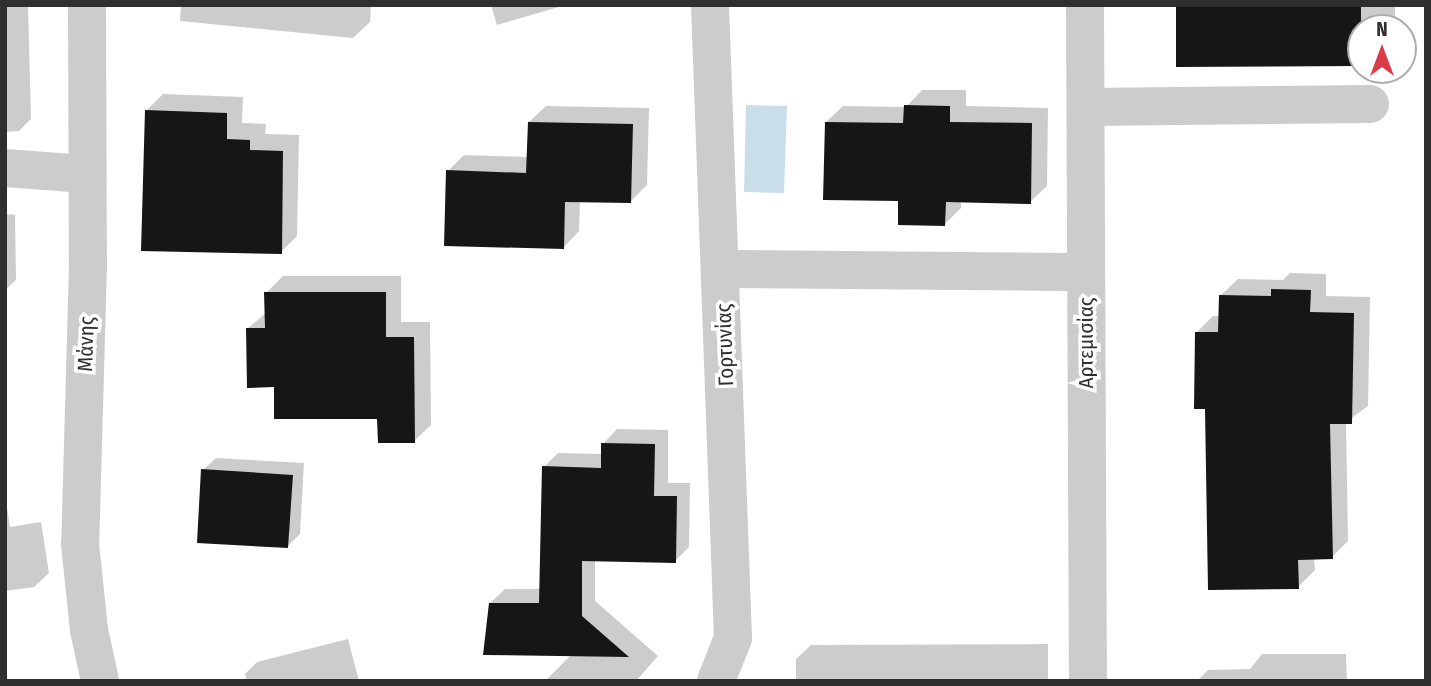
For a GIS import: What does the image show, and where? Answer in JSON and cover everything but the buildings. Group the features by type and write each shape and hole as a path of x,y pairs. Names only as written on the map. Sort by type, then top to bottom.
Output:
{"street":[{"name":"Μάνης","path":"87,5 88,265 80,544 89,630 100,681"},
{"name":"Γορτυνίας","path":"710,5 722,269 733,638 716,681"},
{"name":"Αρτεμισίας","path":"1085,5 1088,681"},
{"path":"1087,107 1370,104"},
{"path":"5,168 86,174"},
{"path":"722,269 1086,272"}],"water":[{"path":"746,105 787,106 784,193 744,192"}]}
